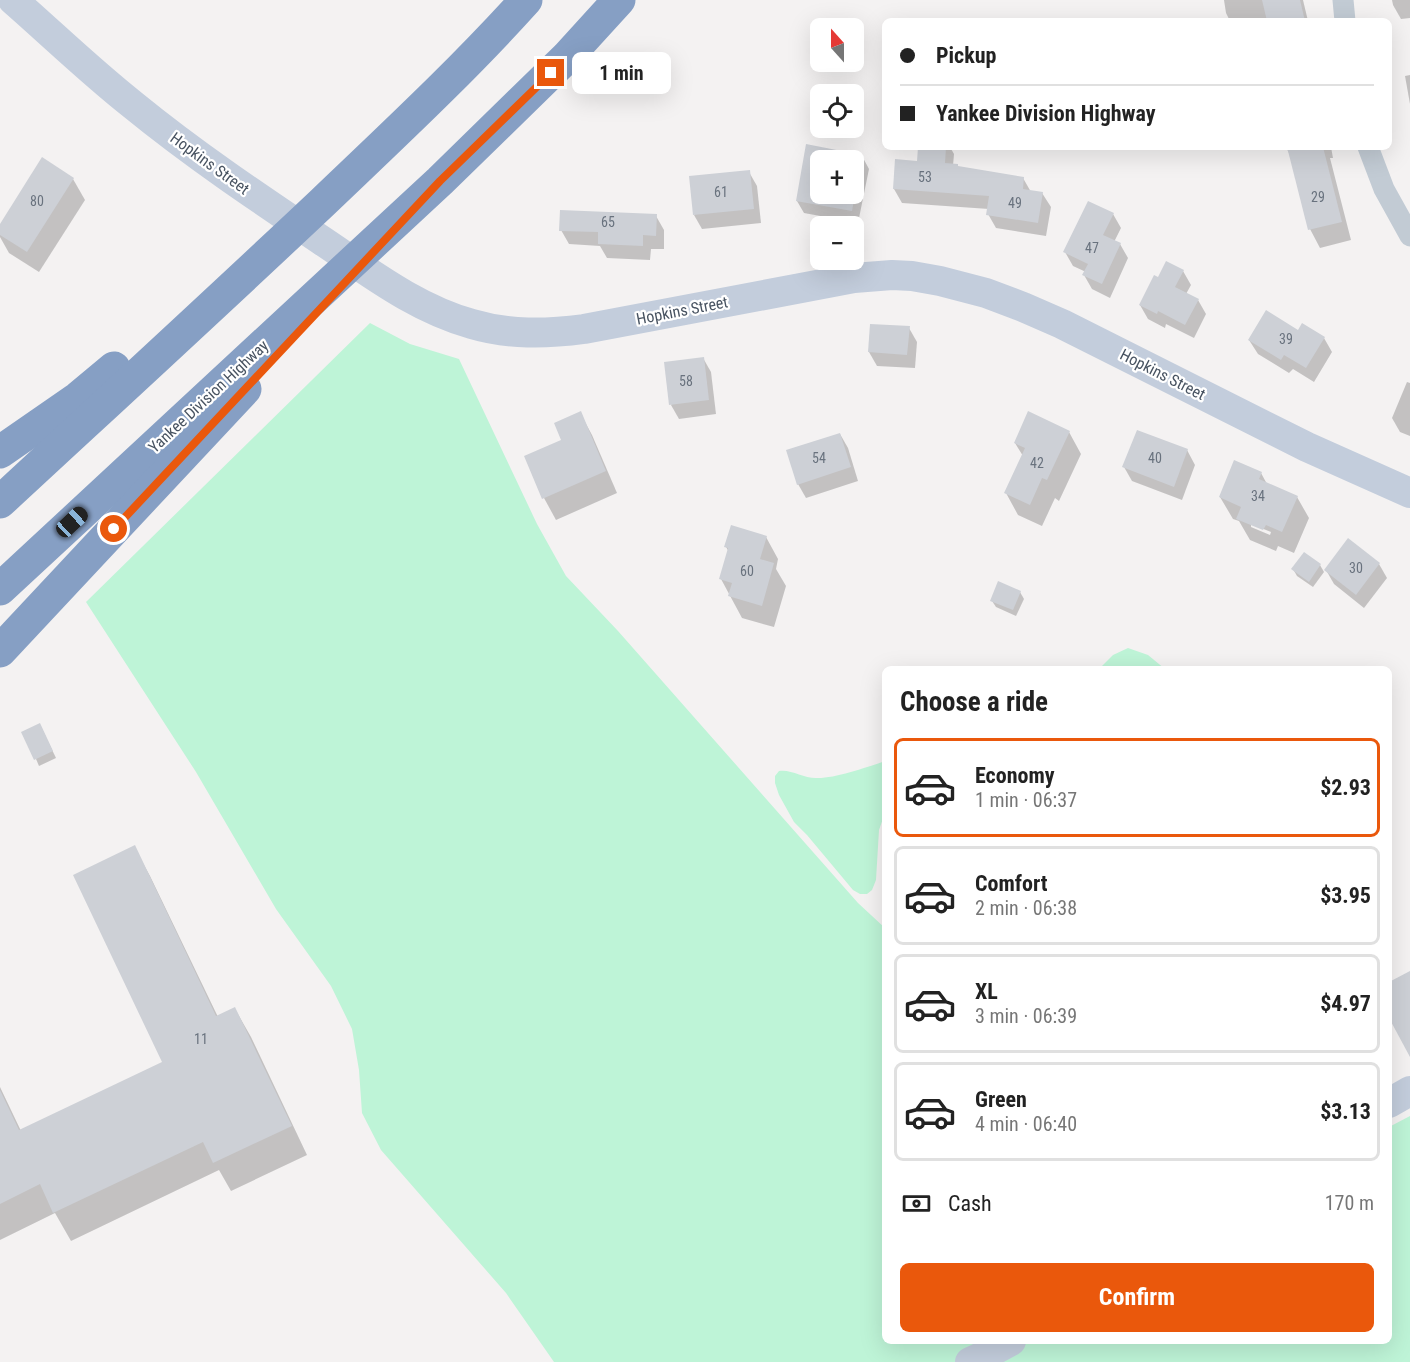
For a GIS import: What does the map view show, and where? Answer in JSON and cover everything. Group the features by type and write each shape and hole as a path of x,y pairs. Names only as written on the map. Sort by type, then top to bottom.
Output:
{"highway":[{"path":"0,502 372,155 458,72 526,0"},
{"name":"Yankee Division Highway","path":"0,589 440,181 567,57 619,0"},
{"path":"0,452 78,398 372,155"},
{"path":"0,651 440,181"}],"main road":[{"name":"Hopkins Street","path":"13,0 132,104 243,187 403,295 439,313 474,325 535,333 584,329 854,278 892,275 940,280 986,293 1062,324 1307,447 1410,493"},
{"path":"1392,1101 1410,1091"},
{"path":"970,1362 1005,1344"}],"street":[{"path":"1343,0 1345,18"},
{"path":"1369,150 1384,189 1410,236"}],"green space":[{"path":"370,323 410,344 459,359 537,524 566,576 618,631 858,903 882,925 882,1344 1392,1344 1392,1125 1410,1116 1410,1362 554,1362 506,1293 381,1150 362,1113 359,1070 352,1029 331,986 276,909 196,772 86,602"},
{"path":"1128,648 1148,655 1161,666 1102,666 1113,655"},
{"path":"882,762 882,822 879,830 876,880 872,890 867,894 860,894 853,890 794,822 775,783 775,776 779,771 793,772 811,778 832,777"}],"building":[{"path":"1262,0 1300,0 1304,18 1266,18"},
{"path":"806,144 837,150 810,150 810,204 796,201"},
{"path":"918,150 946,150 945,163 1024,177 1023,189 1043,192 1038,223 986,215 989,196 893,189 895,159 917,161"},
{"path":"1288,150 1324,150 1342,222 1308,230"},
{"path":"42,157 74,178 27,252 0,235 0,224"},
{"path":"750,170 754,209 693,215 689,176"},
{"path":"1088,201 1114,213 1103,235 1121,243 1102,284 1082,275 1088,264 1063,252"},
{"path":"813,204 853,204 852,211"},
{"path":"560,210 657,214 656,236 643,235 643,246 598,244 598,232 559,231"},
{"path":"1166,261 1184,270 1175,287 1199,299 1185,325 1158,311 1157,314 1139,305 1154,275 1158,277"},
{"path":"1266,310 1298,330 1302,323 1325,337 1306,368 1284,355 1281,360 1248,340"},
{"path":"870,324 910,326 907,355 868,352"},
{"path":"704,357 709,400 669,405 664,362"},
{"path":"581,411 606,471 542,499 524,456 561,440 554,423"},
{"path":"1028,411 1070,431 1047,480 1042,478 1030,505 1004,493 1025,448 1014,443"},
{"path":"1137,430 1188,449 1174,487 1122,467"},
{"path":"840,433 851,467 797,485 786,450"},
{"path":"1234,460 1262,472 1259,479 1298,496 1282,532 1266,525 1263,530 1236,519 1241,507 1219,497"},
{"path":"731,525 767,536 760,559 774,563 762,606 728,596 732,583 719,579 728,548 724,547"},
{"path":"1348,538 1380,563 1356,595 1324,570"},
{"path":"1304,552 1321,564 1309,582 1291,569"},
{"path":"998,581 1021,591 1013,610 990,601"},
{"path":"40,723 53,751 34,760 21,732"},
{"path":"135,845 216,1016 235,1007 292,1126 213,1163 203,1142 53,1213 40,1184 0,1204 0,1090 19,1130 162,1062 73,875"},
{"path":"1410,971 1410,1057 1392,1024 1392,980"}],"route":[{"path":"114,529 440,181 551,73"}]}
